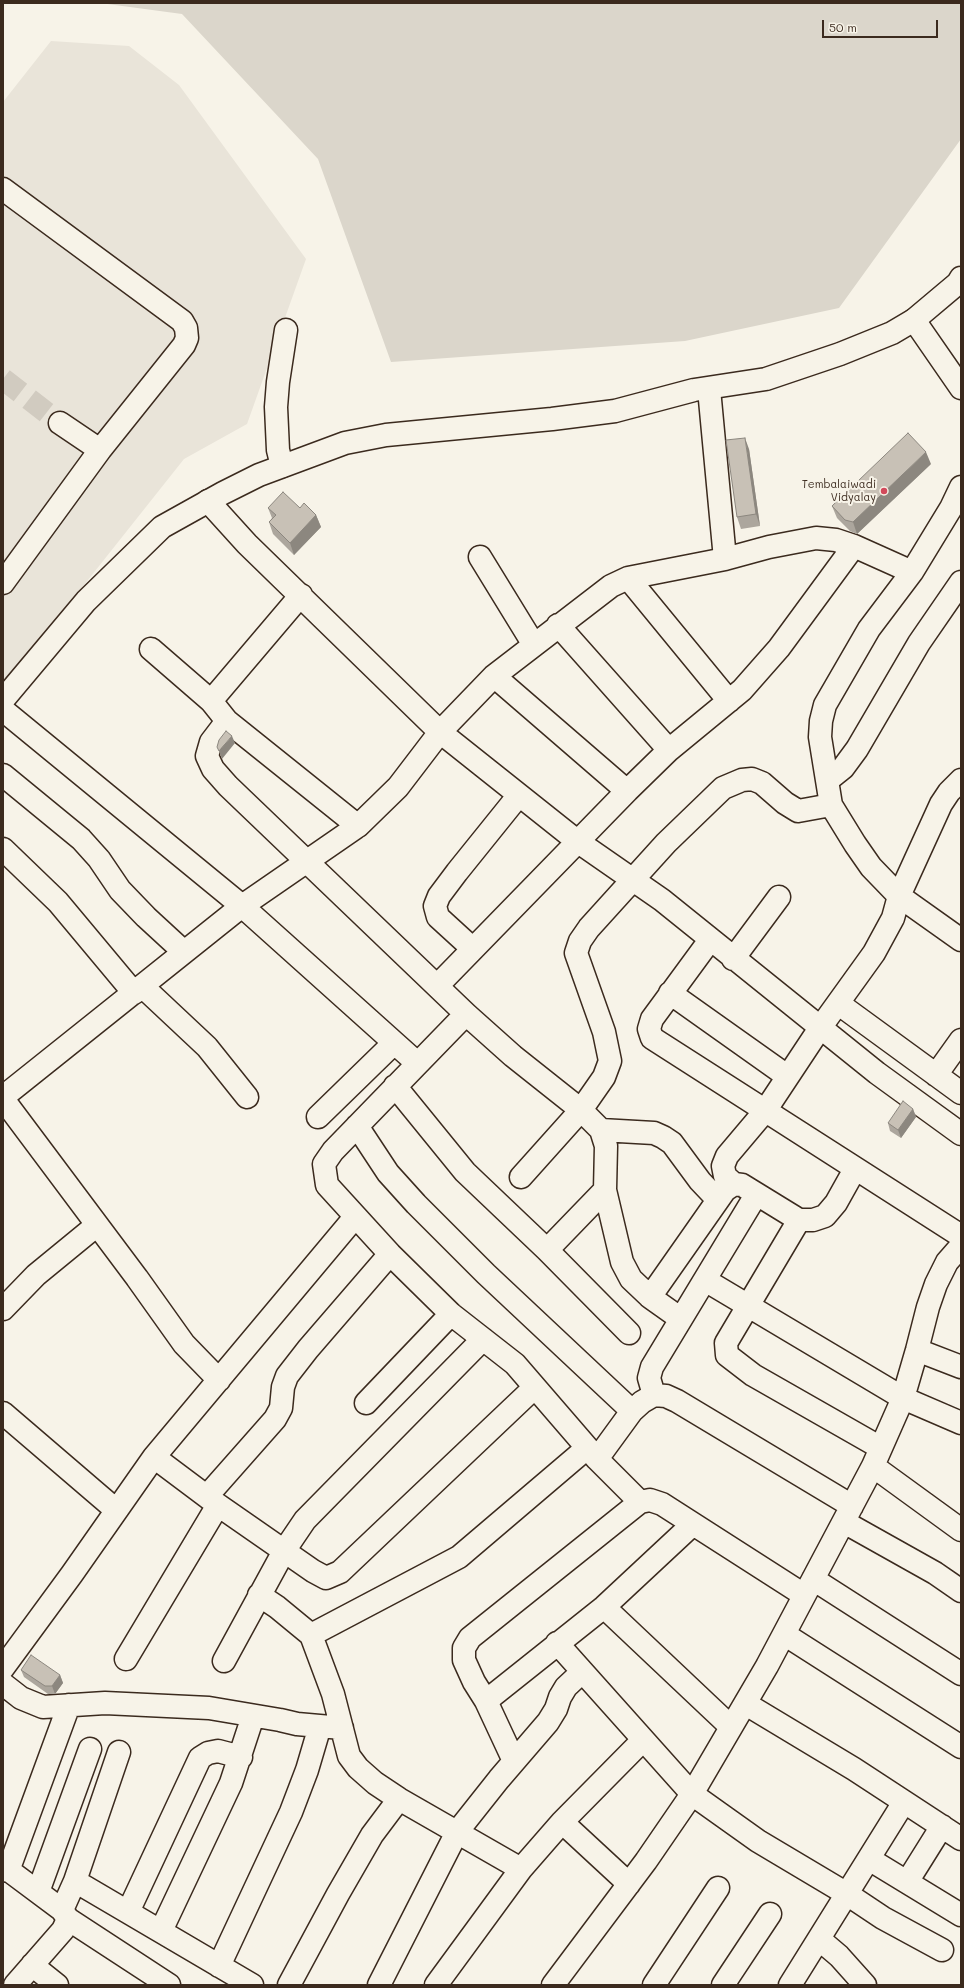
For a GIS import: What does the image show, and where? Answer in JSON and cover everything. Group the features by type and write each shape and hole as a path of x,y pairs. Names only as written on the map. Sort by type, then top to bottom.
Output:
{"street":[{"path":"3,190 175,317 186,328 187,338 184,345 100,450 3,583"},
{"path":"3,700 86,601 162,527 259,475 345,443 386,435 552,419 615,411 694,390 709,390 766,379 840,354 892,333 914,320 959,280"},
{"path":"914,320 961,388"},
{"path":"282,466 278,450 276,407 278,382 286,330"},
{"path":"709,390 725,559"},
{"path":"60,423 100,450"},
{"path":"961,487 951,508 912,572 869,629 825,704 821,721 820,737 832,805 855,844 871,867 899,896 961,940"},
{"path":"208,501 247,544 440,732 577,841 662,900 732,959 820,1028 921,1106 961,1134"},
{"path":"219,1380 184,1344 98,1225 3,1098 242,906 309,862 358,826 398,787 440,732 494,676 558,625 611,586 628,578 725,559 769,547 816,538 836,540 854,546 912,572"},
{"path":"437,986 577,841 669,750 742,690 779,648 854,546"},
{"path":"480,557 534,645"},
{"path":"628,578 729,701"},
{"path":"828,780 843,768 857,749 919,644 961,582"},
{"path":"211,701 301,595"},
{"path":"558,625 669,750"},
{"path":"151,649 211,701 227,721 358,826"},
{"path":"494,676 627,791"},
{"path":"3,710 242,906 417,1063"},
{"path":"227,721 211,742 207,756 213,769 228,786 466,1014 513,1056 582,1110 602,1130 606,1146 605,1190 622,1262 631,1279 650,1296 681,1319"},
{"path":"3,775 80,839 99,859 120,890 146,917 184,952"},
{"path":"521,1176 582,1110 604,1077 610,1060 604,1032 576,953 580,941 589,928 634,881 666,843 723,788 752,779 762,783 785,803 798,811 832,805"},
{"path":"855,1169 836,1203 825,1216 813,1220 799,1220 742,1185 734,1184 725,1176 723,1166 727,1156 765,1111 820,1028 874,953 893,918 899,896 941,804 949,792 961,780"},
{"path":"473,949 438,917 435,906 439,896 456,872 518,795"},
{"path":"3,849 58,902 138,990 208,1047 247,1097"},
{"path":"732,959 779,897"},
{"path":"710,940 652,1019 649,1030 652,1038 961,1236"},
{"path":"670,994 788,1076"},
{"path":"838,1004 961,1093"},
{"path":"466,1014 333,1150 324,1164 327,1185 390,1254 451,1314 515,1364 592,1453 640,1502"},
{"path":"936,1075 961,1040"},
{"path":"318,1117 394,1043"},
{"path":"395,1086 465,1172 547,1250 629,1334"},
{"path":"357,1126 388,1173 416,1204 486,1274 632,1411"},
{"path":"602,1130 654,1133 672,1142 700,1181 718,1200"},
{"path":"650,1296 718,1200 726,1190 734,1184"},
{"path":"547,1250 605,1190"},
{"path":"654,1395 649,1378 652,1367 756,1195"},
{"path":"3,1668 154,1457 355,1217"},
{"path":"799,1220 726,1343 727,1356 753,1375 877,1457 961,1530"},
{"path":"3,1309 36,1275 98,1225"},
{"path":"553,1985 629,1884 692,1794 746,1704 877,1457 903,1398 928,1307 936,1284 947,1262 961,1246"},
{"path":"126,1659 212,1501 275,1419 281,1408 283,1387 287,1376 308,1349 390,1254"},
{"path":"705,1280 903,1398 961,1423"},
{"path":"366,1403 451,1314"},
{"path":"224,1661 284,1551 306,1520 483,1340"},
{"path":"917,1350 961,1367"},
{"path":"154,1457 212,1501 326,1578 340,1572 535,1387"},
{"path":"311,1635 459,1557 592,1453 632,1411 642,1402 654,1395 666,1396 678,1401 961,1591"},
{"path":"6,1422 116,1510"},
{"path":"514,1761 486,1701 474,1682 464,1660 464,1648 470,1638 550,1575 623,1514 640,1502 650,1500 662,1504 694,1524 809,1587 961,1674"},
{"path":"486,1701 604,1607 694,1524"},
{"path":"259,1595 277,1607 311,1635 330,1683 349,1756 358,1768 374,1783 399,1799 521,1869"},
{"path":"604,1607 731,1727"},
{"path":"784,1634 961,1747"},
{"path":"557,1643 692,1794 758,1840 847,1894 883,1918 942,1950"},
{"path":"379,1985 457,1832 514,1761 548,1722 566,1687 582,1672"},
{"path":"3,1684 21,1698 43,1707 105,1703 209,1708 297,1724 342,1728"},
{"path":"746,1704 854,1769 961,1839"},
{"path":"69,1705 6,1869 38,1892 65,1915 169,1985"},
{"path":"161,1931 231,1782 241,1757 253,1716"},
{"path":"219,1966 291,1812 307,1770 320,1726"},
{"path":"436,1985 521,1869 562,1822 643,1740"},
{"path":"38,1892 90,1749"},
{"path":"128,1912 200,1758 208,1753 218,1751 241,1757"},
{"path":"15,1985 63,1930 65,1915 75,1881 119,1752"},
{"path":"289,1985 368,1841 399,1799"},
{"path":"790,1985 904,1802"},
{"path":"562,1822 629,1884"},
{"path":"907,1882 942,1826"},
{"path":"869,1859 961,1915"},
{"path":"75,1881 252,1985"},
{"path":"654,1985 718,1888"},
{"path":"723,1985 770,1914"},
{"path":"819,1939 840,1956 865,1985"},
{"path":"32,1965 57,1985"}],"shaded area":[{"path":"100,3 961,3 961,139 839,308 685,341 391,362 318,159 182,14"},
{"path":"51,41 129,46 179,85 306,259 247,424 184,459 3,687 3,102"}],"building":[{"path":"908,433 926,452 853,522 845,520 832,506"},
{"path":"745,438 756,514 737,517 726,440"},
{"path":"283,492 300,508 304,503 316,515 290,543 269,522 276,515 268,508"},
{"path":"226,731 232,736 219,751 217,747 219,740"},
{"path":"903,1101 913,1109 898,1130 888,1123"},
{"path":"31,1655 60,1675 52,1686 45,1686 21,1670"}],"tunnel":[{"path":"3,379 60,423"}],"place":[{"name":"Tembalaiwadi Vidyalay","path":"884,491"}]}
